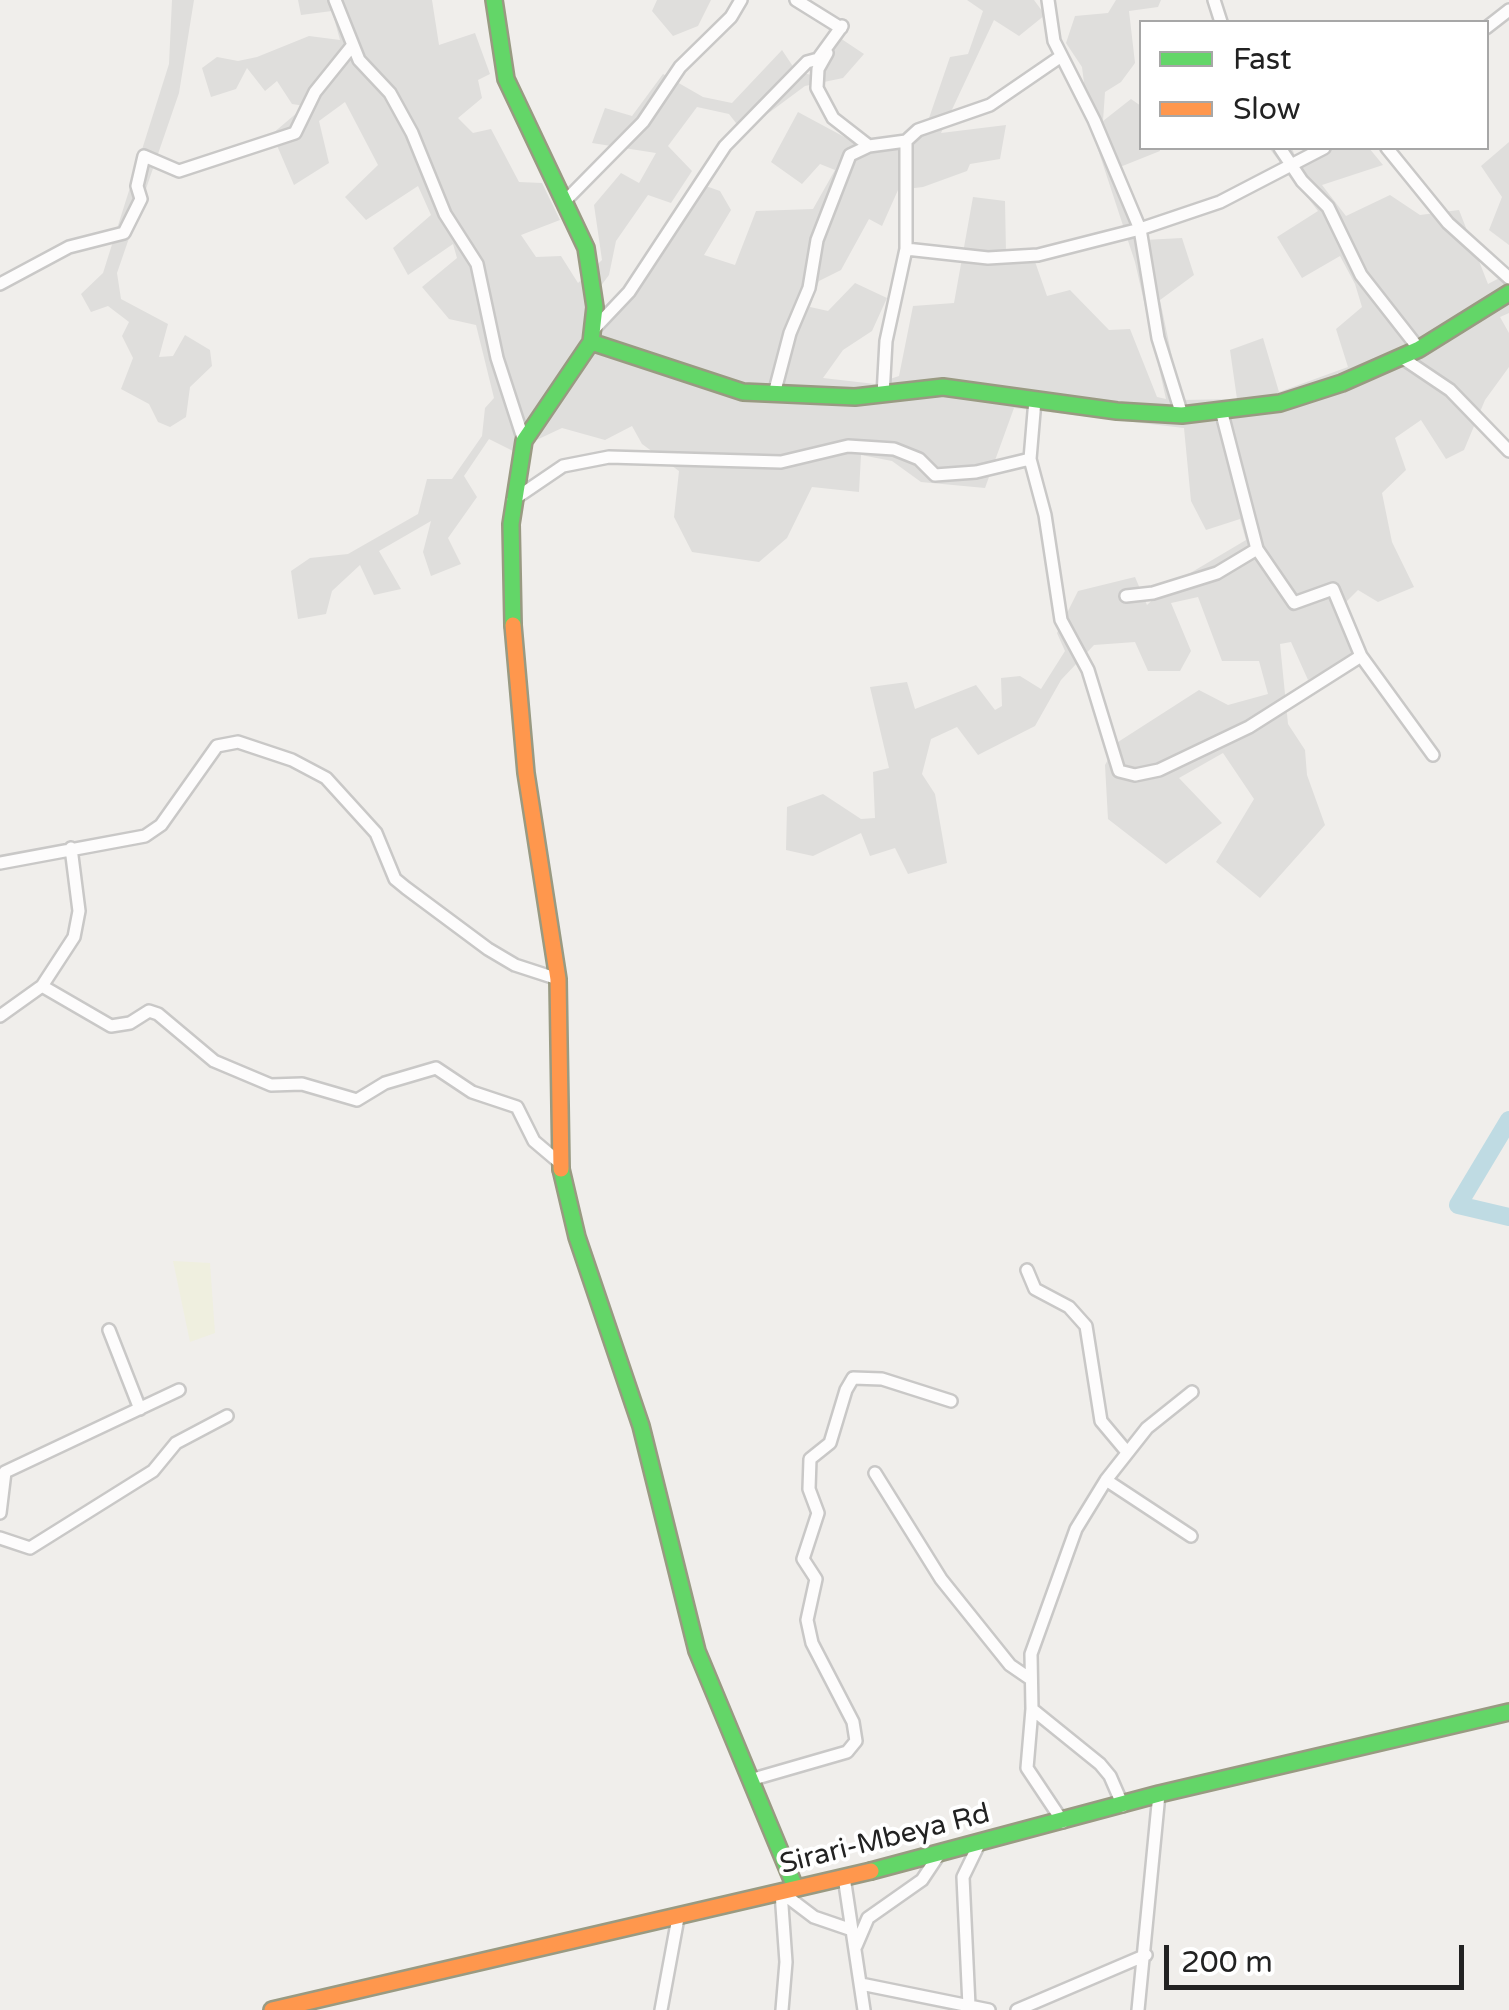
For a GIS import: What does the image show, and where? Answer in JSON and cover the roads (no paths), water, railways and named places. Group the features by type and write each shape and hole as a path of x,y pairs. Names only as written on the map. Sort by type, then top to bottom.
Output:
{"main road":[{"path":"494,0 506,79 565,200 590,263 592,335 524,441 513,500 509,575 526,773 558,980 560,1163 577,1237 602,1300 641,1426 698,1651 750,1780 788,1890"},
{"path":"592,335 691,378 774,394 883,395 943,387 1182,415 1280,403 1401,358 1509,293"},
{"name":"Sirari-Mbeya Rd","path":"272,2010 678,1918 979,1844 1159,1794 1509,1712"}],"street":[{"path":"336,0 352,46 390,93 412,133 445,214 476,264 498,358 524,441"},
{"path":"565,200 642,122 680,67 731,16 740,0"},
{"path":"796,0 842,26"},
{"path":"1048,0 1060,57 1094,120 1140,229 1158,338 1182,415"},
{"path":"1489,26 1509,10"},
{"path":"842,26 818,70 817,88 833,118 869,146"},
{"path":"592,335 629,292 725,146 769,98 808,62 818,59 842,26"},
{"path":"0,284 69,247 124,233 141,199 137,186 144,156 179,171 294,133 315,92 352,46"},
{"path":"774,394 790,332 810,288 815,248 847,160 869,146 906,142 918,130 990,105 1060,57"},
{"path":"883,395 886,341 906,250 906,142"},
{"path":"1281,150 1328,207 1361,274 1419,349"},
{"path":"906,250 988,258 1038,255 1140,229 1220,202 1320,150"},
{"path":"1389,150 1448,224 1509,278"},
{"path":"1401,358 1450,390 1509,451"},
{"path":"1034,400 1030,459 1048,534 1062,620 1088,670 1119,771 1134,775 1159,770 1249,727 1361,656"},
{"path":"1220,410 1257,549 1294,602 1333,588 1361,656 1433,755"},
{"path":"513,500 563,466 609,456 781,462 848,446 894,449 919,459 935,476 976,472 1030,459"},
{"path":"1126,596 1206,577 1257,549"},
{"path":"0,863 145,836 158,829 217,746 238,742 292,760 326,778 376,832 396,879 406,888 488,949 515,965 558,980"},
{"path":"0,1016 42,986 78,927 71,848"},
{"path":"42,986 110,1026 130,1023 149,1011 158,1014 214,1061 278,1086 302,1084 357,1100 385,1083 436,1068 472,1092 517,1107 534,1140 560,1163"},
{"path":"1027,1270 1035,1289 1068,1307 1086,1326 1101,1420 1128,1452"},
{"path":"109,1330 140,1409"},
{"path":"750,1780 847,1752 856,1741 852,1722 812,1643 807,1620 816,1579 803,1558 818,1513 808,1489 810,1459 830,1443 830,1432 846,1390 853,1378 882,1379 901,1381 951,1401"},
{"path":"0,1513 6,1472 179,1390"},
{"path":"1063,1822 1027,1768 1031,1654 1058,1570 1106,1480 1146,1428 1192,1392"},
{"path":"0,1538 30,1548 153,1471 176,1443 227,1416"},
{"path":"875,1472 941,1578 1010,1665 1028,1678"},
{"path":"1106,1480 1192,1536"},
{"path":"1032,1709 1100,1764 1110,1776 1123,1806"},
{"path":"1138,2010 1159,1794"},
{"path":"969,2006 964,1877 979,1844"},
{"path":"855,1950 868,1918 922,1880 941,1852"},
{"path":"844,1876 864,2010"},
{"path":"788,1890 814,1917 852,1930"},
{"path":"782,2010 788,1890"},
{"path":"662,2010 678,1918"},
{"path":"1018,2010 1146,1955"},
{"path":"861,1984 989,2010"},
{"path":"920,2010 925,1996"}],"waterway":[{"path":"1509,1120 1458,1205 1509,1217"}]}
